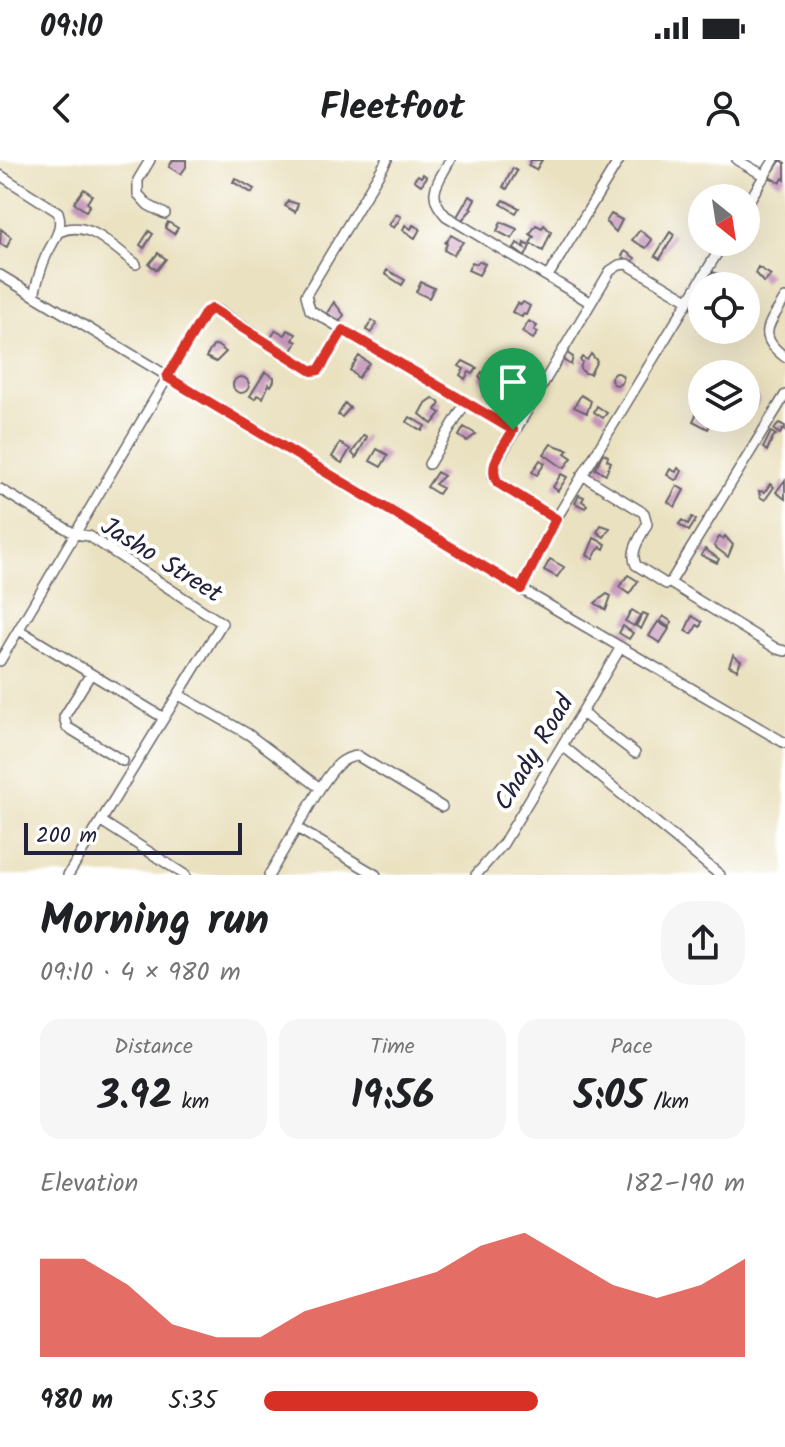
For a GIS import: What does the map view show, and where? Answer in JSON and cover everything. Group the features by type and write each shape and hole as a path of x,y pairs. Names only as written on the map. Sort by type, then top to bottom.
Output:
{"street":[{"path":"150,160 138,180 138,194 148,205 165,214"},
{"path":"387,160 306,295 310,310 513,430"},
{"path":"450,160 434,190 438,208 446,216 591,303"},
{"path":"548,276 619,160"},
{"path":"737,160 765,176"},
{"path":"760,184 774,160"},
{"path":"0,175 58,212 61,221 34,295"},
{"path":"59,232 80,227 94,233 136,264"},
{"path":"521,589 556,519 688,300 627,264 610,271 493,468 493,476 498,483 556,519"},
{"path":"0,275 521,589 785,743"},
{"path":"785,298 766,336 785,357"},
{"path":"0,661 4,644 19,630 206,312 212,309 312,371 319,370 343,330"},
{"path":"670,583 785,395"},
{"path":"429,464 466,402"},
{"path":"582,475 644,513 647,524 632,554 636,565 785,651"},
{"name":"Jasho Street","path":"0,489 75,534 89,536 220,621 222,625 179,695"},
{"path":"19,630 164,718"},
{"name":"Chady Road","path":"483,873 621,647"},
{"path":"90,675 64,717 64,722 67,727 123,761"},
{"path":"68,875 179,695 248,734 320,788"},
{"path":"582,713 635,753"},
{"path":"563,746 720,875"},
{"path":"269,875 320,788 339,763 347,758 358,756 442,807"},
{"path":"101,821 185,875"},
{"path":"297,828 376,875"}],"building":[{"path":"173,160 186,160 181,174 169,167"},
{"path":"531,160 542,160 536,170 528,166"},
{"path":"781,160 785,163 785,180 783,178 780,183 769,177"},
{"path":"513,168 517,171 507,189 503,187"},
{"path":"423,174 427,177 421,185 414,180"},
{"path":"235,178 254,189 252,193 233,182"},
{"path":"84,189 92,195 86,211 74,203"},
{"path":"469,196 475,199 472,209 460,222 455,220"},
{"path":"504,200 519,208 516,213 501,204"},
{"path":"288,201 298,204 295,212 285,206"},
{"path":"396,214 401,217 394,228 389,225"},
{"path":"611,214 622,220 616,232 606,222"},
{"path":"168,222 178,228 174,234 165,228"},
{"path":"501,222 517,229 512,239 497,231"},
{"path":"405,225 420,229 415,238 403,230"},
{"path":"536,225 542,228 544,225 551,232 543,251 530,243 534,237 530,234"},
{"path":"1,229 11,237 7,247 0,244"},
{"path":"640,230 652,240 646,248 632,240"},
{"path":"149,231 153,234 144,248 140,245"},
{"path":"670,232 674,235 660,259 655,256"},
{"path":"451,235 463,242 453,255 444,250"},
{"path":"517,243 525,248 524,243 530,246 525,257 514,249"},
{"path":"625,251 635,258 632,263 622,256"},
{"path":"158,253 166,259 157,270 149,264"},
{"path":"479,261 485,264 479,275 468,270 472,262 477,264"},
{"path":"758,267 771,275 764,283 760,272 756,272"},
{"path":"387,270 405,280 402,285 385,274"},
{"path":"421,282 434,288 429,298 416,292"},
{"path":"334,302 344,315 339,322 327,313"},
{"path":"523,302 530,306 522,317 512,312 517,303 521,305"},
{"path":"372,320 377,323 371,333 366,330"},
{"path":"529,321 537,326 534,330 538,332 533,339 522,332"},
{"path":"276,330 285,335 288,330 296,334 293,340 297,342 292,351 270,339"},
{"path":"217,345 226,352 216,362 206,357"},
{"path":"567,353 573,357 571,365 563,360"},
{"path":"591,354 597,361 590,374 580,369 580,360 582,357 587,360"},
{"path":"359,356 369,363 358,378 350,370"},
{"path":"463,361 477,368 473,374 469,372 465,379 460,375 464,369 459,366"},
{"path":"265,372 274,377 274,381 271,386 269,384 263,398 257,395 255,399 250,396"},
{"path":"482,372 490,376 485,384 479,377"},
{"path":"617,373 623,379 617,385 611,379"},
{"path":"241,377 247,379 247,391 241,393 235,391 233,385 235,379"},
{"path":"492,378 496,380 487,393 483,391"},
{"path":"498,382 519,392 524,384 528,387 514,411 502,401 507,392 499,404 489,397"},
{"path":"581,395 591,401 587,413 574,407"},
{"path":"433,398 440,403 436,410 441,413 432,424 420,414"},
{"path":"345,403 350,408 342,417 338,415"},
{"path":"597,406 607,413 603,418 594,412"},
{"path":"410,417 425,426 422,431 407,422"},
{"path":"779,423 785,426 785,431 783,429 780,434 774,430"},
{"path":"464,427 476,434 467,441 459,436"},
{"path":"771,432 776,435 767,451 763,448"},
{"path":"364,435 367,437 356,458 352,453"},
{"path":"340,443 350,449 342,463 332,457"},
{"path":"551,444 568,450 565,453 572,458 565,467 544,454"},
{"path":"377,449 388,455 381,467 370,461"},
{"path":"603,453 611,462 606,474 595,469"},
{"path":"540,460 545,463 537,475 532,472"},
{"path":"678,468 682,471 678,479 667,475 670,469 676,472"},
{"path":"437,472 444,476 435,484 442,488 438,494 427,487"},
{"path":"561,474 567,477 558,491 553,487"},
{"path":"785,480 785,499 776,492"},
{"path":"770,484 774,487 765,500 760,497 759,491 765,492"},
{"path":"677,486 684,490 675,507 668,502"},
{"path":"579,495 584,497 585,508 575,503"},
{"path":"692,517 696,520 689,531 679,524 682,520 688,524"},
{"path":"601,525 610,528 604,537 597,532"},
{"path":"725,536 733,545 728,557 714,546 719,537 723,539"},
{"path":"594,538 606,544 593,559 587,555"},
{"path":"705,549 719,559 717,563 701,555"},
{"path":"550,559 564,567 557,577 544,570"},
{"path":"628,575 638,581 629,594 619,587"},
{"path":"607,594 611,596 606,610 595,603"},
{"path":"632,610 640,615 634,626 625,621"},
{"path":"643,613 648,615 641,629 636,626"},
{"path":"663,616 672,622 669,627 660,621"},
{"path":"692,616 702,622 692,634 685,631"},
{"path":"658,622 669,629 660,643 649,636"},
{"path":"623,626 633,633 629,639 619,633"},
{"path":"733,655 741,661 737,670 729,666"}],"route":[{"path":"212,309 312,371 319,370 343,330 513,430 493,468 493,476 498,483 556,519 521,589 167,377 206,312 212,309"}]}
